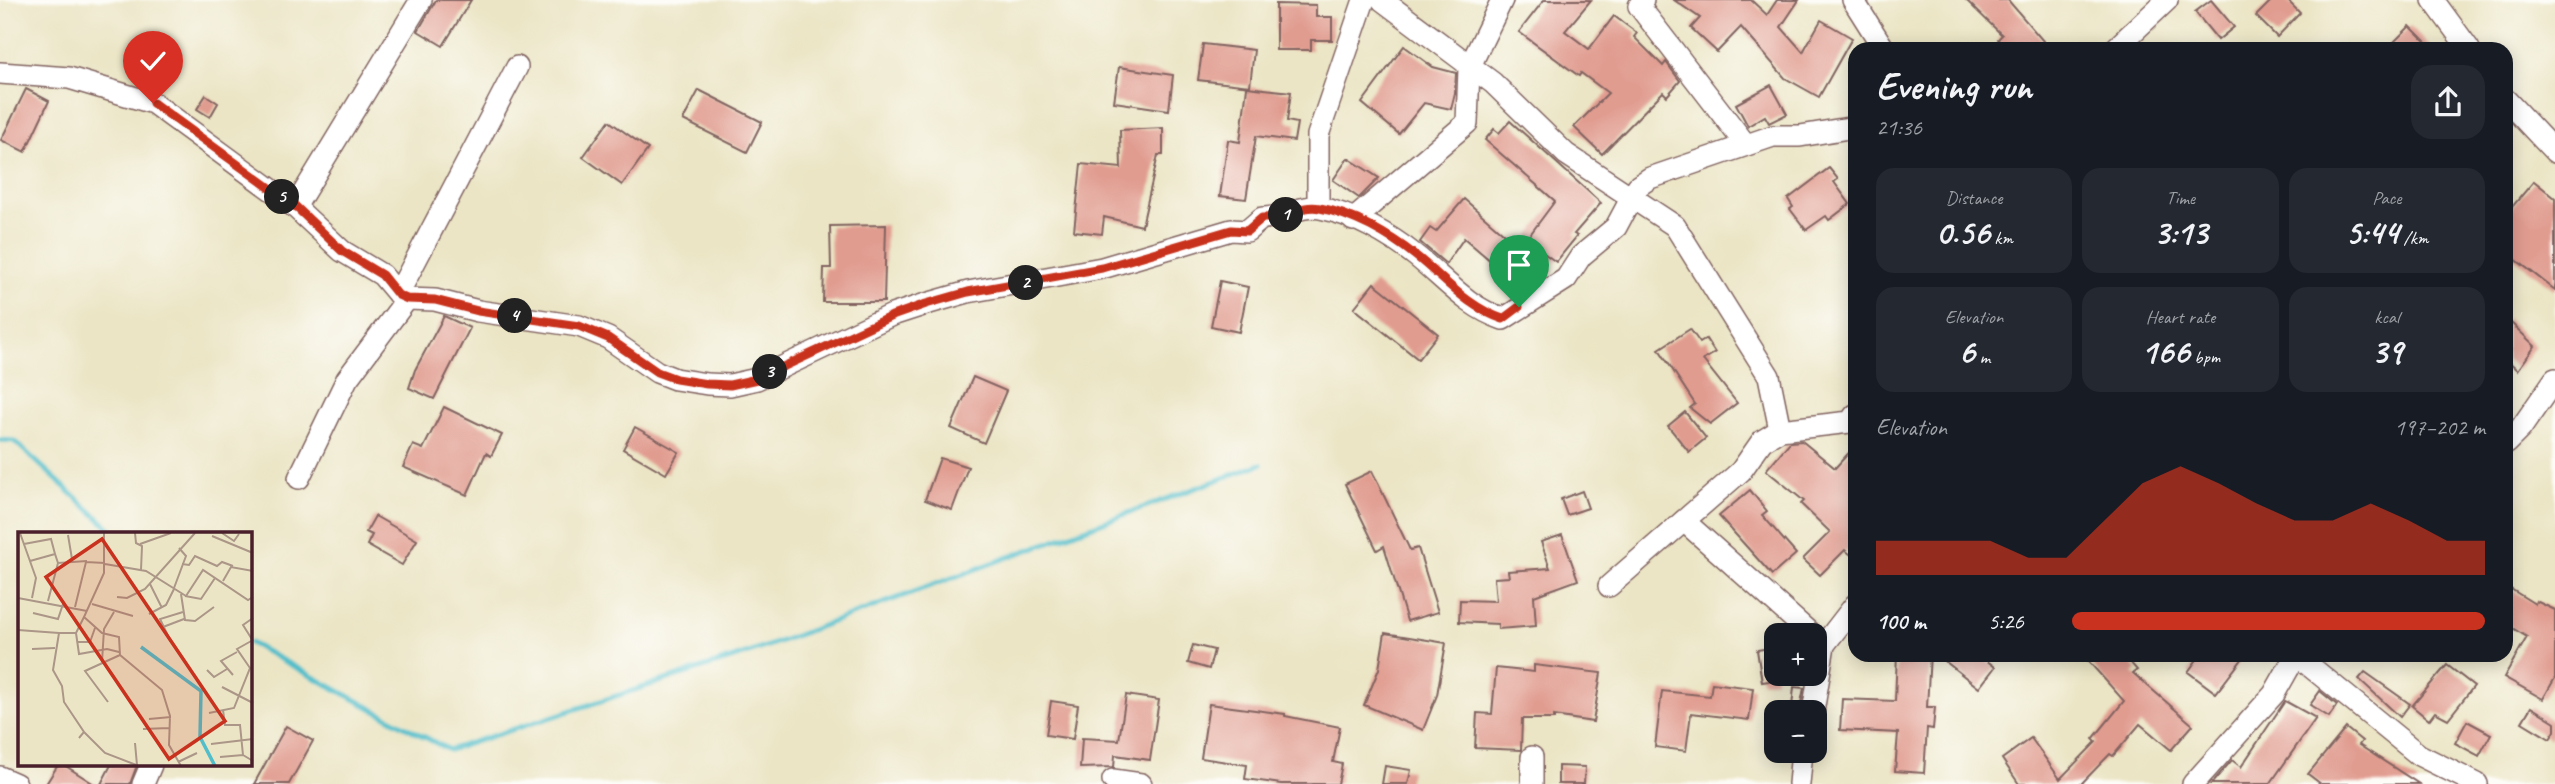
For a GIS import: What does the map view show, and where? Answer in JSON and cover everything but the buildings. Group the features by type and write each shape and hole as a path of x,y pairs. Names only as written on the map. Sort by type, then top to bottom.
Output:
{"street":[{"path":"295,206 421,0"},
{"path":"1318,207 1318,135 1364,0"},
{"path":"1382,0 1469,68 1493,83 1566,153 1675,226 1769,376 1780,430"},
{"path":"1353,220 1467,123 1469,68 1502,0"},
{"path":"1643,0 1639,6 1746,145"},
{"path":"1853,0 1880,42"},
{"path":"2122,42 2167,0"},
{"path":"2433,0 2464,42"},
{"path":"299,478 346,379 403,297 517,67"},
{"path":"0,73 69,78 153,103 295,206 342,251 382,275 403,297 435,300 478,311 579,326 608,338 666,376 707,384 730,385 757,379 881,320 926,304 968,292 1102,268 1231,230 1247,231 1262,218 1277,218 1302,209 1318,207 1353,220 1417,256 1482,312 1503,319 1566,279 1581,256 1616,227 1638,186 1660,173 1773,136 1800,136 1848,128"},
{"path":"2513,107 2555,152"},
{"path":"2513,436 2555,379"},
{"path":"1609,586 1741,471 1762,441 1780,430 1848,422"},
{"path":"1684,522 1799,623"},
{"path":"1827,630 1848,611"},
{"path":"2193,784 2299,662"},
{"path":"2309,662 2419,755 2477,784"},
{"path":"1532,757 1532,784"},
{"path":"1799,784 1801,763"},
{"path":"143,784 151,766"},
{"path":"0,777 16,784"},
{"path":"1113,780 1141,784"}],"waterway":[{"path":"0,440 14,441 114,532"},
{"path":"252,644 449,750 746,654 1261,464"}],"route":[{"path":"153,103 295,206 342,251 382,275 398,295 418,301 435,300 478,311 579,326 608,338 657,372 676,379 707,384 730,385 757,379 848,335 926,304 968,292 1102,268 1224,235 1231,230 1247,231 1262,218 1277,218 1302,209 1318,207 1365,224 1417,256 1434,274 1455,292 1469,299 1482,312 1503,319 1519,307"}]}
